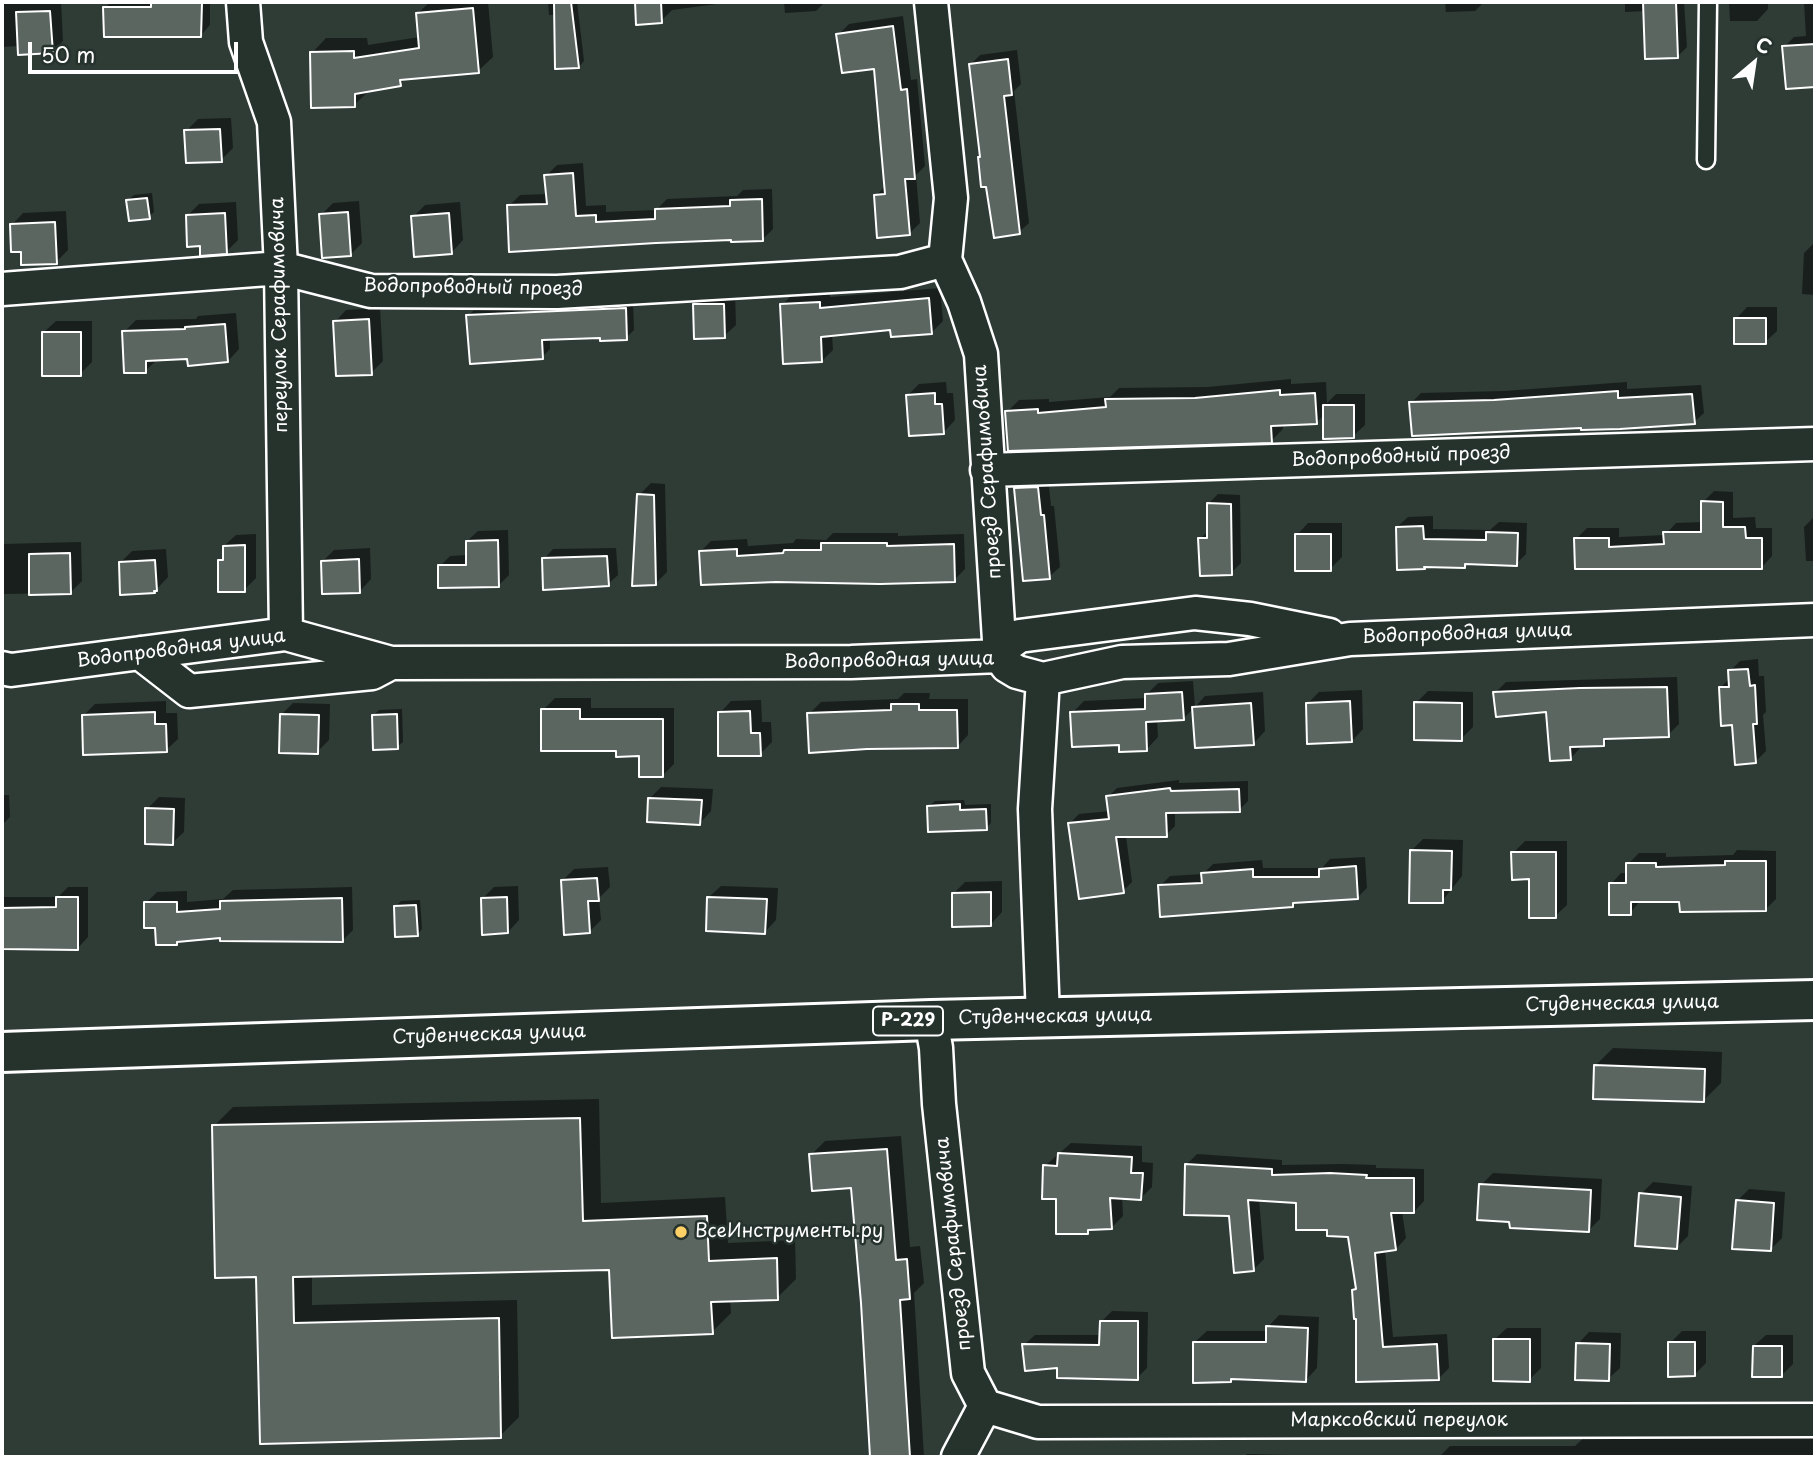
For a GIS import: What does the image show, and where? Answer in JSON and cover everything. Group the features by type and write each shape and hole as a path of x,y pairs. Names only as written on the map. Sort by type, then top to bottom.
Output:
{"main road":[{"name":"Студенческая улица","path":"2,1052 931,1020 1815,1000"}],"street":[{"name":"переулок Серафимовича","path":"243,2 246,41 274,122 281,268 286,634"},
{"name":"проезд Серафимовича","path":"930,2 951,198 945,260 964,302 981,354 1000,656"},
{"name":"Водопроводный проезд","path":"2,289 281,268 371,291 557,292 900,272 945,260"},
{"name":"Водопроводный проезд","path":"987,470 1815,444"},
{"path":"1000,656 1008,644 1019,636 1195,613 1250,619 1350,639"},
{"name":"Водопроводная улица","path":"2,668 11,670 286,634 391,663 838,662 1000,656 1007,666 1017,672 1043,679 1122,662 1229,659 1350,639 1815,620"},
{"path":"140,653 188,691 372,673 391,663"},
{"path":"1043,679 1035,809 1043,1017"},
{"name":"проезд Серафимовича","path":"931,1020 968,1373 985,1406"},
{"path":"958,1457 985,1406"},
{"name":"Марксовский переулок","path":"985,1406 1038,1422 1815,1420"}],"lane":[{"path":"1706,160 1708,2"}],"building":[{"path":"554,2 571,2 579,68 555,69"},
{"path":"635,2 661,2 662,23 636,25"},
{"path":"1643,2 1676,2 1678,58 1645,59"},
{"path":"151,3 202,3 201,37 104,37 103,7 151,7"},
{"path":"473,8 479,73 400,80 401,86 355,94 355,107 311,108 310,52 354,51 354,58 419,48 416,13"},
{"path":"50,11 53,53 18,55 16,12"},
{"path":"893,26 901,90 907,89 915,179 905,179 910,235 877,238 874,195 885,194 874,69 842,73 836,34"},
{"path":"1815,44 1815,87 1786,89 1782,46"},
{"path":"1008,59 1012,95 1004,96 1020,234 994,238 986,187 981,187 969,64"},
{"path":"220,129 222,162 186,163 184,130"},
{"path":"573,173 576,216 596,215 596,222 655,219 655,209 730,206 730,200 762,199 763,241 656,243 509,252 507,205 547,204 544,175"},
{"path":"147,198 150,219 129,221 126,200"},
{"path":"348,212 351,256 322,258 319,214"},
{"path":"225,213 227,254 200,256 200,246 187,247 186,215"},
{"path":"449,213 452,254 414,257 411,216"},
{"path":"55,222 57,264 21,265 21,252 11,252 10,224"},
{"path":"929,298 932,334 891,337 890,330 821,337 822,362 783,364 780,304 820,302 820,308"},
{"path":"693,304 724,304 725,338 694,339"},
{"path":"626,308 627,340 542,340 543,359 470,364 466,315"},
{"path":"1734,318 1766,318 1766,344 1734,344"},
{"path":"369,319 372,375 336,376 333,321"},
{"path":"225,324 228,362 188,366 187,359 146,361 146,373 124,373 122,331 185,329"},
{"path":"42,332 81,332 81,376 42,376"},
{"path":"1280,390 1280,395 1315,393 1317,424 1271,426 1272,443 1008,451 1005,411 1038,409 1038,413 1106,407 1105,399 1195,398"},
{"path":"1618,391 1618,398 1692,394 1695,424 1412,436 1409,402 1494,400"},
{"path":"935,393 935,404 942,404 944,434 909,436 906,395"},
{"path":"1323,405 1354,405 1354,438 1323,439"},
{"path":"1038,487 1041,515 1044,515 1050,579 1023,581 1014,488"},
{"path":"637,494 654,495 656,585 632,586"},
{"path":"1701,501 1723,502 1723,527 1745,527 1746,538 1762,538 1762,569 1575,569 1574,538 1609,538 1609,547 1664,544 1663,532 1701,532"},
{"path":"1207,503 1231,504 1232,575 1200,576 1198,538 1207,538"},
{"path":"1423,526 1424,539 1486,540 1486,532 1518,533 1517,566 1465,564 1465,568 1424,567 1425,569 1397,570 1396,527"},
{"path":"1295,534 1331,534 1331,571 1295,571"},
{"path":"498,540 499,587 438,588 438,565 466,565 466,541"},
{"path":"821,543 887,543 887,546 954,544 955,582 776,582 701,585 699,551 737,549 737,556 783,553 784,550 821,550"},
{"path":"245,545 245,592 218,592 218,560 223,560 223,546"},
{"path":"70,553 71,594 29,595 29,554"},
{"path":"607,556 609,586 543,590 542,558"},
{"path":"359,559 360,593 322,594 321,561"},
{"path":"155,560 155,593 120,595 119,562"},
{"path":"1748,669 1750,686 1755,685 1757,724 1753,724 1756,763 1735,765 1732,725 1721,726 1719,687 1729,687 1728,670"},
{"path":"1667,687 1669,737 1604,739 1604,746 1570,747 1571,760 1550,761 1546,712 1496,717 1493,692 1580,688"},
{"path":"1182,692 1184,720 1146,722 1147,751 1119,752 1119,745 1072,747 1070,712 1145,709 1145,694"},
{"path":"1350,701 1352,742 1307,744 1306,703"},
{"path":"1414,702 1462,703 1462,741 1414,740"},
{"path":"1251,703 1254,745 1195,748 1192,707"},
{"path":"891,704 919,704 919,710 957,710 958,748 809,753 807,713 891,710"},
{"path":"541,709 580,709 580,719 663,719 663,777 639,777 639,756 616,757 616,751 541,751"},
{"path":"750,711 751,733 760,733 761,756 718,756 718,712"},
{"path":"155,712 155,724 166,724 167,752 83,755 82,715"},
{"path":"280,714 319,715 318,754 279,753"},
{"path":"397,714 398,749 373,750 372,715"},
{"path":"1170,788 1171,791 1239,789 1240,812 1166,813 1167,837 1116,837 1124,893 1079,899 1068,823 1109,819 1106,796"},
{"path":"648,798 702,800 700,825 647,822"},
{"path":"960,804 960,810 986,809 987,830 928,832 927,806"},
{"path":"145,808 174,809 173,845 145,844"},
{"path":"1410,850 1452,851 1451,890 1443,890 1443,903 1409,903"},
{"path":"1511,852 1556,852 1556,918 1529,918 1529,879 1512,880"},
{"path":"1725,861 1766,861 1766,911 1680,912 1679,902 1631,902 1631,915 1609,915 1609,883 1626,883 1626,863 1656,863 1656,867 1725,865"},
{"path":"1356,866 1358,899 1160,917 1158,885 1202,883 1201,873 1253,869 1253,877 1319,877 1319,869"},
{"path":"597,878 599,901 588,901 590,933 564,935 561,880"},
{"path":"991,892 991,926 952,927 952,893"},
{"path":"56,897 78,897 78,950 2,949 2,908 56,907"},
{"path":"507,897 508,933 482,935 481,898"},
{"path":"707,897 767,899 765,934 706,931"},
{"path":"342,898 343,942 220,941 220,938 177,942 177,945 156,945 155,928 144,928 144,902 177,902 177,912 220,909 220,901"},
{"path":"416,905 418,936 395,937 394,906"},
{"path":"1594,1065 1705,1069 1704,1102 1593,1099"},
{"path":"580,1118 583,1221 707,1216 709,1261 777,1258 778,1300 711,1302 713,1334 612,1338 609,1270 293,1277 294,1323 499,1318 501,1438 260,1444 256,1277 215,1278 212,1125"},
{"path":"887,1149 896,1260 907,1259 910,1299 900,1300 910,1457 870,1457 851,1188 812,1191 809,1154"},
{"path":"1058,1153 1132,1157 1131,1173 1143,1173 1141,1200 1110,1198 1112,1229 1088,1230 1088,1234 1056,1234 1056,1199 1042,1199 1043,1165 1057,1166"},
{"path":"1185,1164 1272,1169 1272,1175 1330,1173 1367,1175 1366,1178 1414,1178 1414,1213 1391,1213 1396,1250 1375,1253 1383,1347 1437,1344 1439,1380 1356,1382 1356,1319 1352,1290 1356,1289 1348,1237 1327,1236 1327,1230 1296,1230 1296,1203 1248,1200 1254,1271 1234,1273 1229,1216 1184,1215"},
{"path":"1479,1184 1591,1190 1589,1232 1510,1228 1509,1222 1477,1220"},
{"path":"1639,1193 1681,1197 1677,1249 1635,1246"},
{"path":"1736,1200 1774,1203 1771,1251 1732,1249"},
{"path":"1100,1321 1138,1321 1138,1380 1057,1378 1057,1368 1025,1371 1022,1344 1099,1345"},
{"path":"1266,1326 1308,1328 1306,1382 1231,1379 1231,1382 1193,1383 1193,1342 1266,1342"},
{"path":"1493,1339 1530,1339 1530,1382 1493,1381"},
{"path":"1668,1342 1695,1342 1695,1376 1668,1377"},
{"path":"1576,1343 1610,1344 1609,1381 1575,1380"},
{"path":"1753,1346 1782,1346 1782,1377 1752,1377"}],"place":[{"name":"ВсеИнструменты.ру","path":"681,1232"}]}
